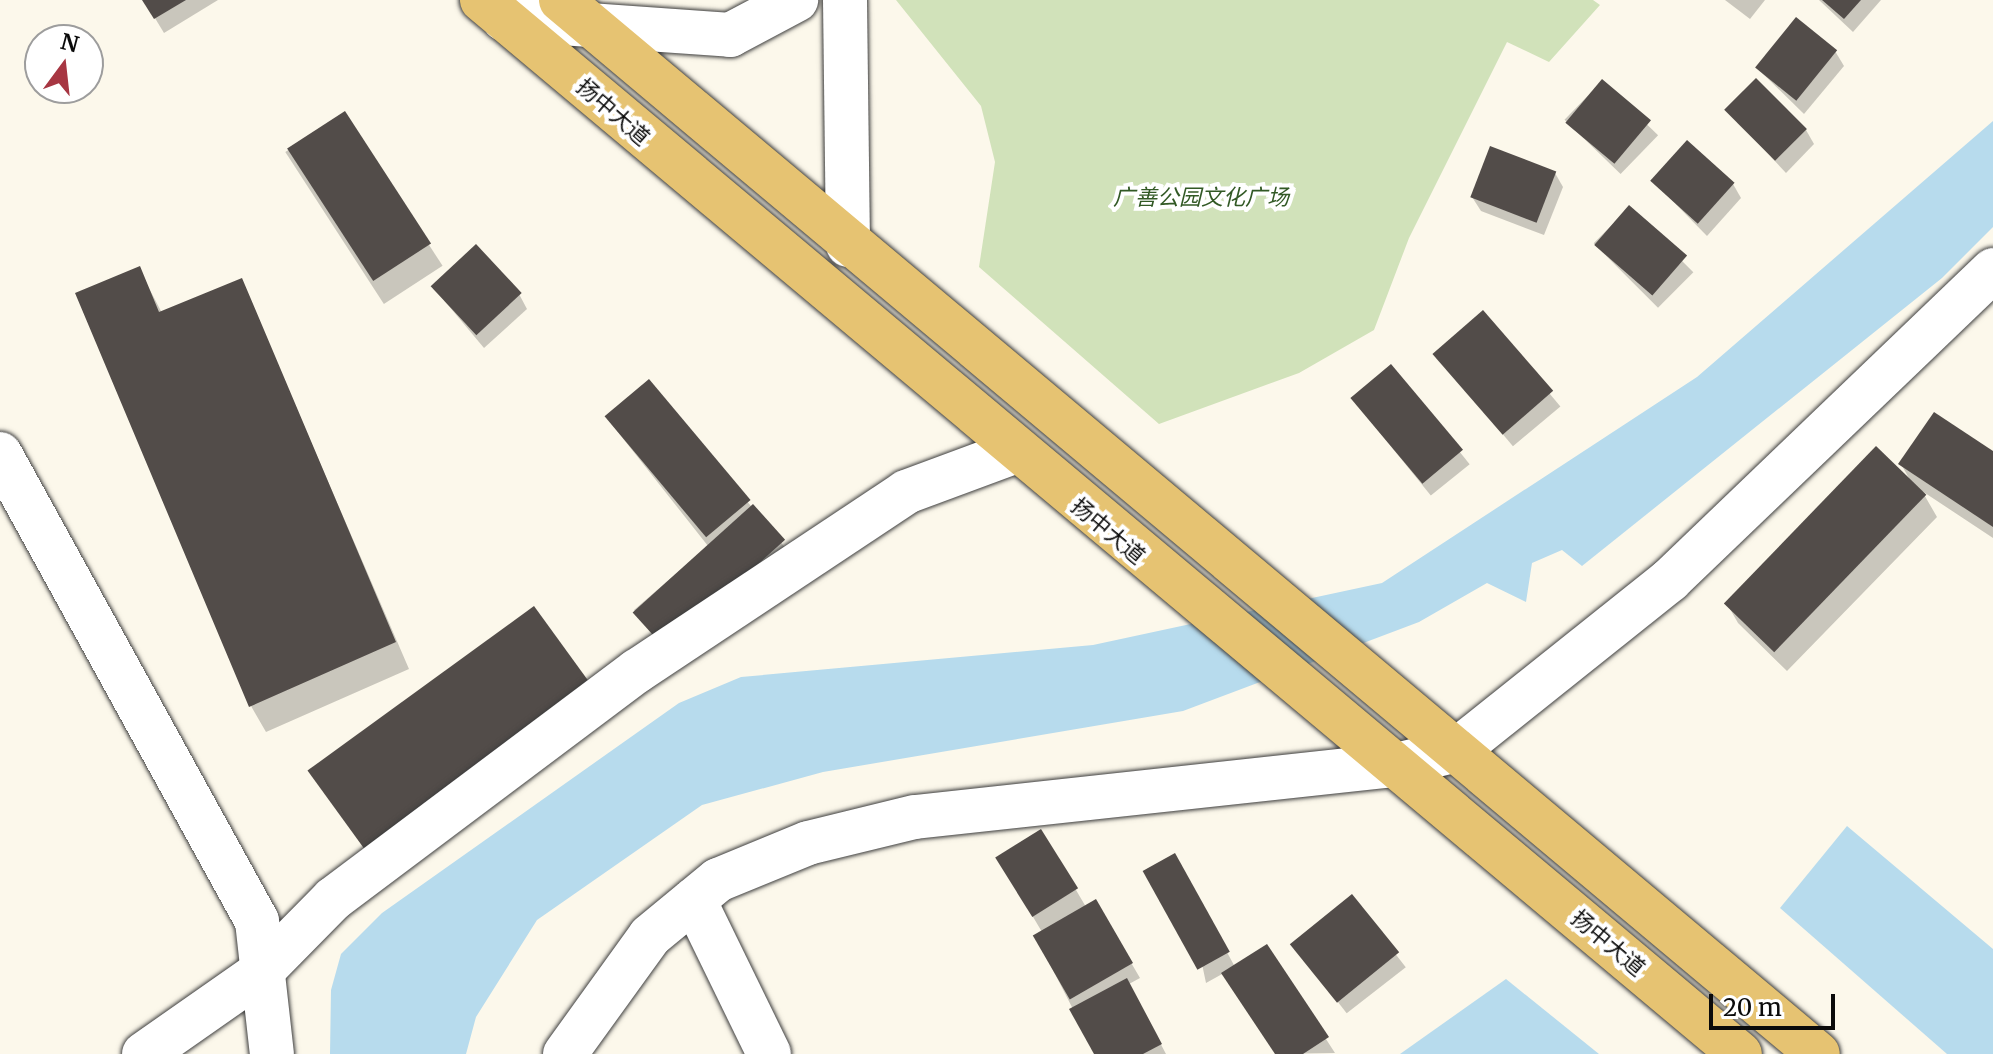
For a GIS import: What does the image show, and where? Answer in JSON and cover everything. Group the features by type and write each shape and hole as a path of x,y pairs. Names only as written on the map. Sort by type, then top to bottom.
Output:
{"main road":[{"name":"扬中大道","path":"493,9 1014,452 1397,765 1740,1054"},
{"path":"577,13 1050,416 1457,750 1818,1054"},
{"path":"1014,452 1050,416"}],"street":[{"path":"493,9 577,13 730,35 796,0"},
{"path":"845,0 848,245"},
{"path":"565,1054 650,936 718,880 808,843 915,817 1397,765 1457,750 1670,580 1993,270"},
{"path":"144,1054 261,972 333,899 637,671 906,492 1014,452"},
{"path":"0,454 257,921 272,1054"},
{"path":"694,900 769,1054"}],"green space":[{"name":"广善公园文化广场","path":"896,0 1593,0 1600,5 1549,62 1507,42 1409,238 1374,330 1299,373 1159,424 979,267 995,162 981,106"}],"water":[{"path":"1993,121 1993,227 1942,278 1582,566 1562,550 1532,563 1526,602 1487,583 1419,622 1183,711 823,772 702,805 537,920 476,1017 466,1054 330,1054 331,990 341,954 382,913 679,703 741,677 1093,645 1382,583 1697,377"},
{"path":"1847,826 1993,949 1993,1054 1947,1054 1780,908"},
{"path":"1506,979 1599,1054 1400,1054"}],"building":[{"path":"142,0 186,0 154,19"},
{"path":"1822,0 1861,0 1844,19"},
{"path":"1796,17 1837,50 1796,101 1755,68"},
{"path":"1756,78 1807,129 1775,161 1724,110"},
{"path":"1602,79 1651,120 1614,164 1565,123"},
{"path":"345,111 431,244 373,281 287,149"},
{"path":"1687,140 1735,183 1698,224 1650,181"},
{"path":"1490,146 1556,171 1537,223 1470,197"},
{"path":"1629,205 1687,256 1652,296 1594,245"},
{"path":"476,244 522,293 476,335 431,286"},
{"path":"140,266 159,312 242,278 396,642 249,707 75,293"},
{"path":"1483,310 1553,391 1503,435 1432,354"},
{"path":"1391,364 1463,450 1422,484 1350,398"},
{"path":"649,379 751,500 706,537 605,416"},
{"path":"1934,412 1993,451 1993,527 1898,464"},
{"path":"1876,446 1926,495 1774,652 1724,604"},
{"path":"753,504 785,540 665,648 633,612"},
{"path":"534,606 590,684 364,848 307,771"},
{"path":"1041,829 1078,888 1032,917 995,858"},
{"path":"1175,853 1230,952 1197,970 1143,871"},
{"path":"1352,894 1399,952 1337,1003 1290,944"},
{"path":"1096,899 1133,963 1070,1000 1033,936"},
{"path":"1267,944 1329,1037 1303,1054 1275,1054 1221,973"},
{"path":"1127,978 1162,1044 1143,1054 1094,1054 1069,1009"}]}
